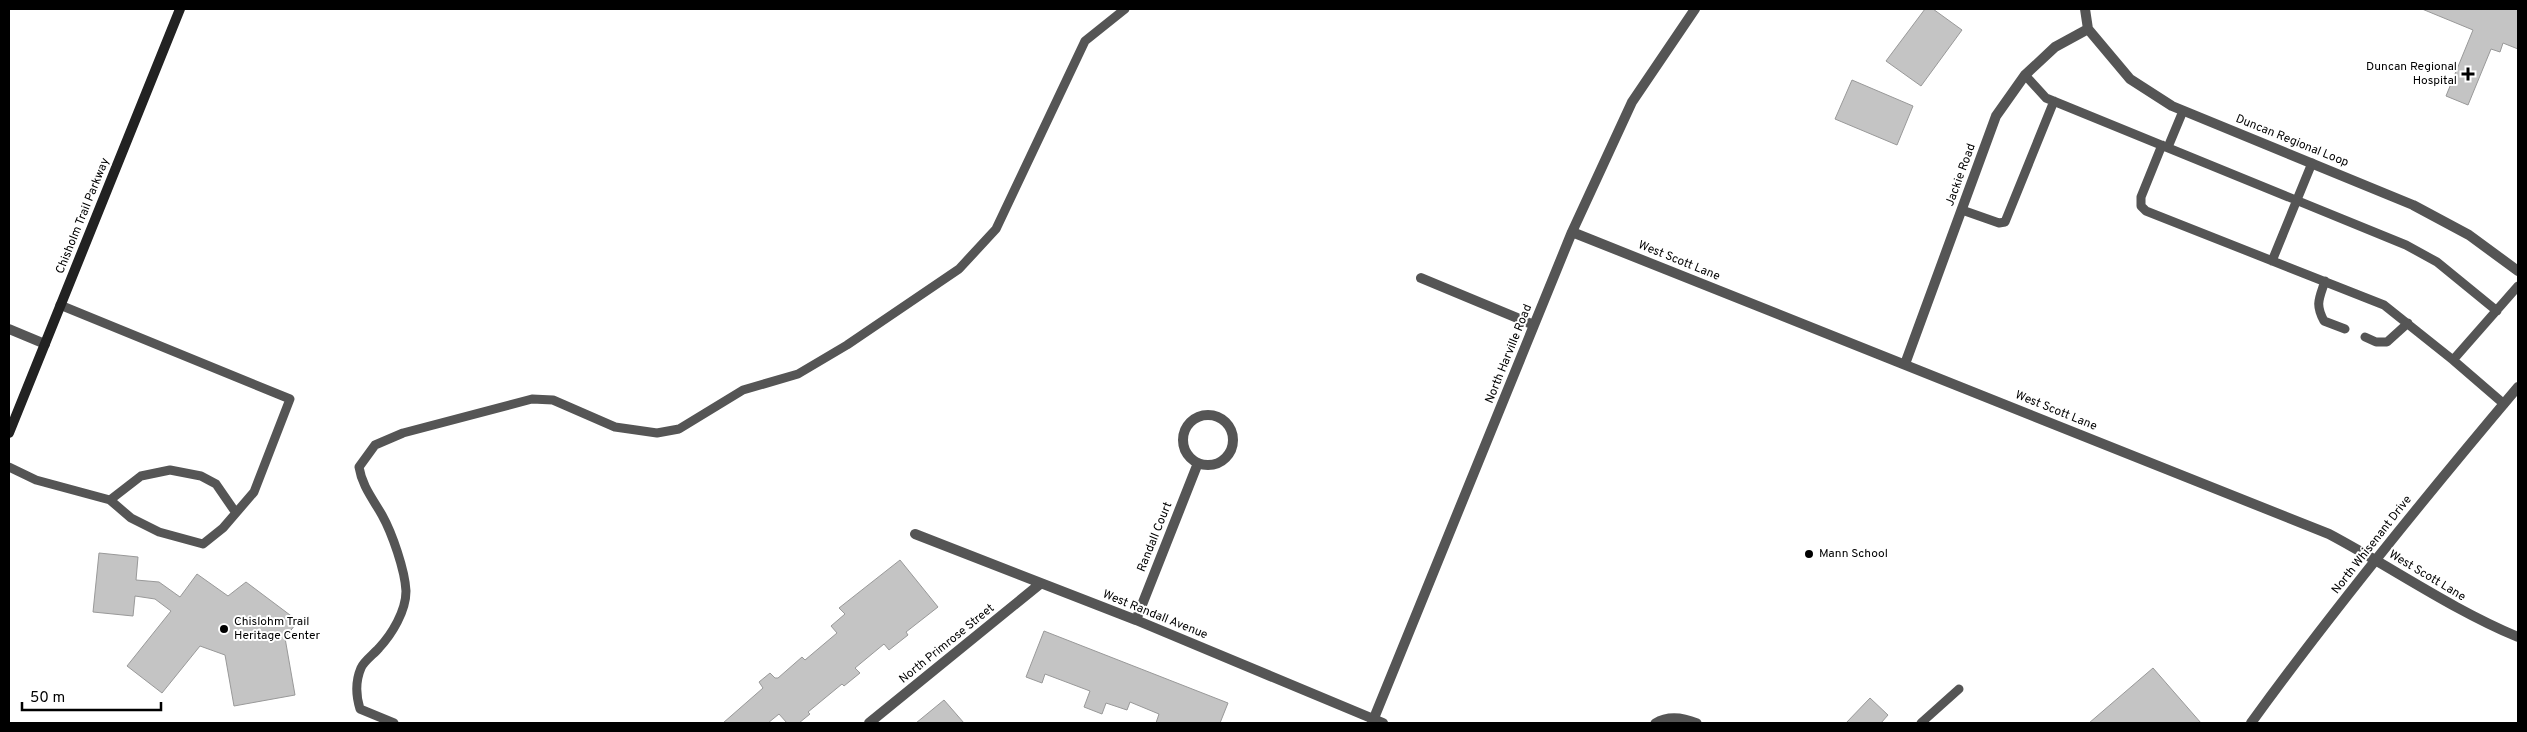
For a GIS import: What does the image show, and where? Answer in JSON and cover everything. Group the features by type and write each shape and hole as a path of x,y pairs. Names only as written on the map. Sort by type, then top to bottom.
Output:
{"main road":[{"name":"Chisholm Trail Parkway","path":"9,433 180,9"}],"street":[{"name":"North Harville Road","path":"1376,722 1572,232 1632,102 1696,9"},
{"path":"2085,9 2088,29"},
{"name":"Jackie Road","path":"1905,364 1996,116 2026,75 2054,47 2088,29"},
{"name":"Duncan Regional Loop","path":"2088,29 2130,79 2183,111 2413,205 2468,235 2518,271"},
{"name":"West Scott Lane","path":"1572,232 2329,534 2378,560 2409,581 2477,620 2518,637"},
{"path":"1421,278 1534,325"},
{"path":"9,329 45,344"},
{"name":"North Whisenant Drive","path":"2251,723 2311,641 2378,560 2423,500 2518,387"},
{"path":"1199,417 1216,417 1223,421 1232,434 1231,449 1227,456 1214,465 1198,463 1185,452 1183,435 1192,421 1199,417"},
{"name":"Randall Court","path":"1136,620 1198,463"},
{"name":"West Randall Avenue","path":"915,534 1136,620 1376,722"},
{"name":"North Primrose Street","path":"869,723 1040,584"}],"lane":[{"path":"394,723 360,709 356,695 362,668 381,646 395,625 405,602 406,591 404,575 383,517 361,480 359,468 375,445 403,433 532,399 553,400 615,427 639,432 657,433 679,429 743,390 798,374 839,350 959,269 996,229 1085,42 1125,9"},
{"path":"2026,75 2038,90 2054,101 2424,254 2497,310"},
{"path":"1962,210 1999,223 2005,222 2054,101"},
{"path":"2183,111 2141,198 2141,206 2146,211 2384,305 2454,360 2504,404"},
{"path":"2272,261 2312,163"},
{"path":"2325,281 2317,304 2319,312 2324,321 2345,330"},
{"path":"2454,360 2518,286"},
{"path":"9,467 36,480 110,500 131,518 159,532 203,544 224,528 254,492 290,399 60,304"},
{"path":"2365,338 2376,342 2387,342 2408,323"},
{"path":"110,500 141,476 170,470 201,476 216,484 236,513"},
{"path":"1921,723 1959,690"},
{"path":"1655,723 1663,718 1685,718 1697,723"}],"building":[{"path":"1925,9 1933,9 1962,30 1921,86 1886,61"},
{"name":"Duncan Regional Hospital","path":"2422,9 2518,9 2518,49 2503,43 2500,52 2491,49 2468,105 2446,96 2473,30"},
{"path":"1852,80 1913,106 1897,145 1835,119"},
{"name":"Chislohm Trail Heritage Center","path":"99,553 138,557 136,580 159,582 180,597 197,574 228,596 246,582 298,621 285,638 295,695 234,706 225,655 200,646 162,693 127,666 171,611 155,599 135,596 133,616 93,612"},
{"path":"900,560 938,607 906,632 908,635 889,650 884,644 855,668 860,673 844,686 842,684 808,712 810,714 799,723 787,723 779,714 768,723 723,723 763,688 759,682 770,673 775,678 778,678 802,657 805,660 837,633 831,626 845,614 839,608"},
{"path":"1044,631 1228,703 1220,723 1156,723 1159,714 1130,702 1127,710 1106,703 1102,714 1084,707 1090,691 1045,674 1042,683 1026,677"},
{"path":"2153,668 2201,723 2089,723"},
{"path":"1870,698 1888,715 1881,723 1846,723"},
{"path":"944,700 964,723 916,723"}],"place":[{"name":"Duncan Regional Hospital","path":"2468,74"},
{"name":"Mann School","path":"1809,554"},
{"name":"Chislohm Trail Heritage Center","path":"224,629"}]}
